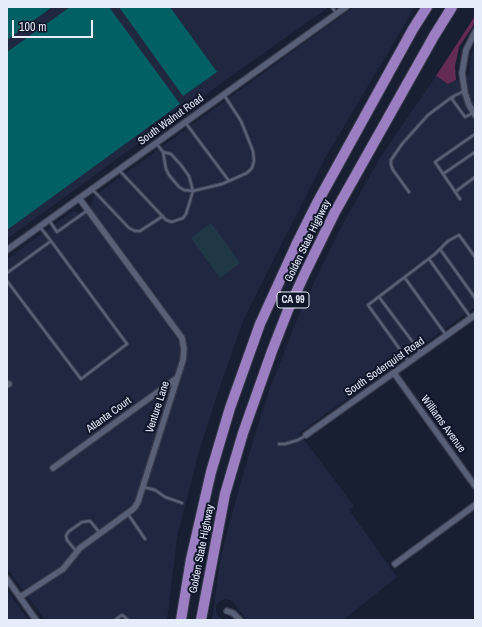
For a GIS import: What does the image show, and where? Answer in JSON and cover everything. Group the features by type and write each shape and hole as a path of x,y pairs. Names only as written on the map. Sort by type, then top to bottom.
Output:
{"highway":[{"name":"Golden State Highway","path":"180,620 191,559 211,472 230,408 260,324 290,256 317,203 413,29 427,7"},
{"name":"Golden State Highway","path":"201,620 224,494 243,433 285,317 335,212 434,36 452,7"}],"street":[{"name":"South Walnut Road","path":"7,250 346,7"},
{"path":"474,34 467,47 463,61 462,80 468,102 474,113"},
{"name":"Venture Lane","path":"20,597 63,569 77,552 132,510 138,502 183,360 184,349 182,338 79,198"},
{"name":"South Soderquist Road","path":"306,435 473,316"},
{"name":"Williams Avenue","path":"394,373 475,486"},
{"name":"Atlanta Court","path":"53,468 178,377"},
{"path":"395,564 475,505"},
{"path":"7,579 36,620"},
{"path":"227,611 233,613 240,620"}],"lane":[{"path":"332,7 337,14"},
{"path":"409,192 393,170 391,160 402,144 428,114 464,90"},
{"path":"156,143 163,152 166,169 179,187 184,190 193,191 222,184 247,173 252,168 254,161 253,151 241,121 223,95"},
{"path":"452,97 453,101 465,117 474,113"},
{"path":"185,122 229,181"},
{"path":"460,199 435,162 475,134"},
{"path":"119,169 166,220 172,222 183,218 186,214 193,191 189,176 171,154 163,152"},
{"path":"443,174 475,152"},
{"path":"455,192 475,177"},
{"path":"92,189 129,228 135,231 140,231 163,216"},
{"path":"48,220 58,232 88,210"},
{"path":"7,281 81,379 127,344 39,226"},
{"path":"409,362 368,305 429,259 448,241 459,235 475,257"},
{"path":"7,273 51,241"},
{"path":"440,249 475,298"},
{"path":"429,259 473,316"},
{"path":"405,278 446,336"},
{"path":"379,297 421,353"},
{"path":"279,444 285,444 298,440 306,435"},
{"path":"143,486 155,490 165,497 182,503"},
{"path":"127,514 145,540"},
{"path":"77,552 67,540 66,536 68,532 85,520 90,520 100,534"},
{"path":"115,620 122,616 127,619"}],"shaded area":[{"path":"7,7 329,7 231,76 7,239"},
{"path":"7,7 52,7 7,40"},
{"path":"70,7 109,7 180,104 7,230 7,52"},
{"path":"119,7 170,7 217,72 183,96"},
{"path":"354,7 414,7 325,158 243,321 199,451 177,537 167,620 45,620 7,568 7,259 73,211 81,213 92,204 93,197"},
{"path":"475,16 475,23 459,47 455,66 456,80 448,84 436,76"},
{"path":"475,46 475,307 299,433 354,506 349,510 397,577 343,620 246,620 233,602 228,599 224,599 216,605 218,616 223,620 212,620 220,561 240,484 269,391 300,312 339,231 380,158 436,76 448,84 469,75 471,56"},
{"path":"7,590 27,618 28,620 7,620"}],"building":[{"path":"211,223 240,263 220,278 191,238"}]}
